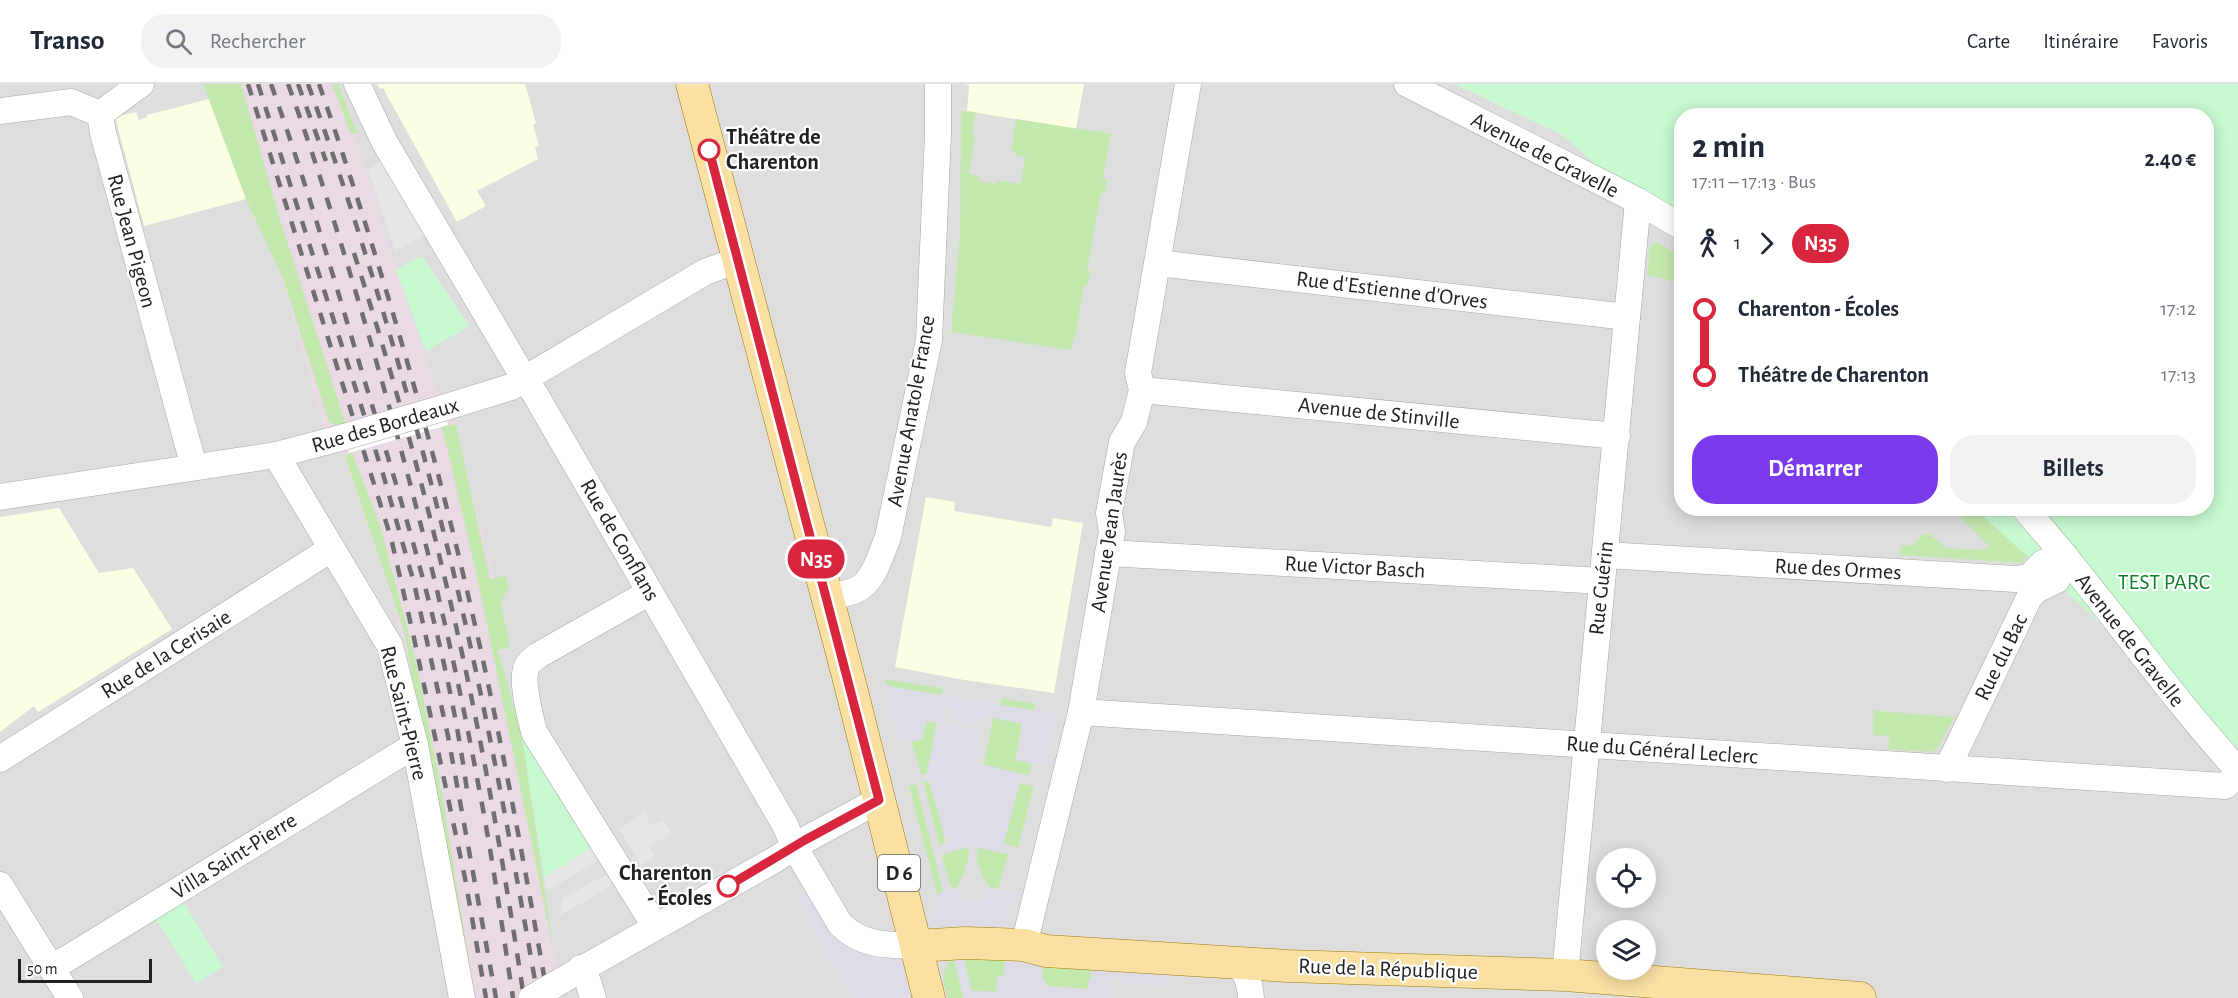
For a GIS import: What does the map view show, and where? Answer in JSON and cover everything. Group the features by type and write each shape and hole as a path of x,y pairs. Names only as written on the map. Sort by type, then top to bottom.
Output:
{"main road":[{"name":"D 6","path":"692,84 917,946"},
{"name":"Rue de la République","path":"917,946 965,943 1024,945 1046,951 1298,967 1565,975 1725,992 1860,998"},
{"path":"917,946 929,998"}],"street":[{"path":"0,111 84,101 141,84"},
{"name":"Rue de Conflans","path":"357,84 385,142 535,394 840,924 850,934 862,940 891,945 917,946"},
{"name":"Avenue Anatole France","path":"827,597 857,590 865,583 876,566 888,537 929,340 938,84"},
{"name":"Avenue Jean Jaurès","path":"1024,945 1081,712 1112,532 1109,513 1122,442 1130,432 1139,400 1138,373 1188,84"},
{"name":"Avenue de Gravelle","path":"1407,84 1638,201 1674,222"},
{"name":"Rue Jean Pigeon","path":"84,101 103,133 194,467"},
{"name":"Rue Guérin","path":"1565,975 1638,201"},
{"name":"Rue des Bordeaux","path":"0,497 276,455 489,395 511,387 705,273 738,261"},
{"name":"Rue d'Estienne d'Orves","path":"1157,263 1627,317"},
{"name":"Avenue de Stinville","path":"1139,400 1617,436"},
{"name":"Rue Saint-Pierre","path":"276,455 390,646 416,745 462,998"},
{"name":"Avenue de Gravelle","path":"2031,516 2065,556 2166,687 2238,770"},
{"name":"Rue de la Cerisaie","path":"0,759 331,549"},
{"name":"Rue Victor Basch","path":"1108,553 1602,581"},
{"name":"Rue des Ormes","path":"1605,555 2028,586"},
{"name":"Rue du Bac","path":"1947,769 2028,586 2043,585 2057,580 2065,556"},
{"path":"650,592 537,656 530,662 525,672 534,732 655,926"},
{"name":"Rue du Général Leclerc","path":"1081,712 2225,786 2238,775"},
{"name":"Villa Saint-Pierre","path":"51,966 416,745"},
{"path":"532,998 776,859 794,846 879,800"},
{"path":"0,885 70,998"},
{"path":"1233,962 1240,966 1246,974 1251,998"},
{"path":"571,974 589,984 593,998"}],"shaded area":[{"path":"0,84 206,84 251,208 284,284 324,425 345,455 403,637 470,998 0,998"},
{"path":"206,84 337,84 423,355 437,394 450,416 495,582 487,586 563,998 470,998 403,637 345,455 324,425 284,284 251,208"},
{"path":"337,84 1455,84 1572,139 1674,197 1674,516 2065,516 2238,732 2238,998 563,998 487,586 495,582 450,416 437,394 423,355"},
{"path":"377,84 525,84 536,123 533,124 539,146 535,147 538,159 477,191 486,206 457,222 383,88 380,89"},
{"path":"966,84 1084,84 1076,129 967,111 969,86"},
{"path":"209,99 246,199 144,226 115,117 136,112 139,120 147,115"},
{"path":"382,161 425,235 395,251 368,169"},
{"path":"926,497 955,502 954,511 1051,527 1053,518 1083,523 1054,693 895,667"},
{"path":"59,508 99,573 133,568 172,629 38,712 34,706 0,732 0,517"},
{"path":"884,678 888,686 1057,714 1045,764 1031,764 1016,760 1022,723 984,716 982,727 953,723 953,709 945,708 943,722 926,719 922,739 899,743"},
{"path":"937,723 982,731 977,763 1022,774 1001,853 973,846 949,852 927,773"},
{"path":"644,812 651,826 663,820 672,833 649,846 655,857 641,865 619,829"},
{"path":"592,847 600,860 546,891 544,877"},
{"path":"609,873 615,884 559,916 563,898"},
{"path":"956,888 964,902 982,902 991,888 1013,893 1003,930 942,927 934,922 932,914 941,911 937,894"},
{"path":"810,890 833,938 843,939 859,951 896,960 903,965 911,998 853,998 796,896"},
{"path":"963,957 972,991 996,992 997,976 1004,976 1005,958 1170,966 1169,986 1121,983 1121,978 1109,977 1107,998 963,998 954,958","holes":["1043,962 1092,964 1088,989 1046,986 1046,980 1042,979"]}],"green space":[{"path":"203,84 241,84 280,219 346,425 338,427 329,422 283,279 246,199"},
{"path":"332,84 338,84 357,133 351,135"},
{"name":"TEST PARC","path":"1455,84 2238,84 2238,748 1983,516 2214,516 2214,108 1674,108 1674,237 1563,135"},
{"path":"961,111 976,112 969,174 979,176 979,181 996,184 997,181 1021,184 1025,157 1014,155 1015,151 1011,150 1016,119 1111,134 1103,178 1107,179 1105,193 1101,193 1087,270 1091,271 1088,285 1084,285 1076,335 1074,335 1071,350 951,332 960,234"},
{"path":"1657,242 1674,253 1674,282 1647,275 1650,247"},
{"path":"422,256 469,326 426,351 396,270"},
{"path":"456,424 490,580 505,575 509,587 501,602 510,647 498,650 522,737 554,954 478,581 442,427"},
{"path":"352,452 381,528 417,666 442,793 475,998 470,998 404,631 345,457"},
{"path":"1962,516 1996,516 2028,551 2023,563 1900,555 1901,545 1912,546 1923,534 1931,535 1946,548 1986,550 1988,545 1961,518"},
{"path":"884,679 942,688 942,696 887,686"},
{"path":"1002,698 1035,704 1034,711 1001,706"},
{"path":"1874,710 1954,717 1938,747 1932,752 1888,749 1889,736 1873,735"},
{"path":"993,718 1023,724 1016,759 1031,764 1028,775 984,765"},
{"path":"927,721 937,723 927,773 921,775 912,742 922,739"},
{"path":"522,737 573,821 592,847 544,877"},
{"path":"930,781 946,842 939,845 924,783"},
{"path":"1019,783 1034,786 1018,848 1004,843"},
{"path":"916,784 943,891 937,894 909,786"},
{"path":"969,846 968,864 965,864 965,871 956,888 953,888 950,885 942,855"},
{"path":"978,846 1008,854 999,886 995,890 987,883 980,866 977,865"},
{"path":"182,900 223,967 196,983 155,917"},
{"path":"963,957 1005,958 1004,976 996,992 972,991"},
{"path":"954,958 964,998 948,998 945,987 944,971"},
{"path":"1043,962 1092,964 1088,989 1046,986 1042,980"}],"pier":[{"path":"440,398 448,425 349,453 341,426"}],"railway":[{"path":"248,84 391,538 465,878 486,998"},
{"path":"258,84 383,474 414,583 448,736 496,998"},
{"path":"271,84 321,237 413,542 451,695 468,798"},
{"path":"288,84 319,173 365,323 428,552 467,725 513,998"},
{"path":"298,84 326,161"},
{"path":"308,84 368,263 437,505 488,727 538,998"},
{"path":"319,84 403,346 456,545 503,756 548,998"},
{"path":"354,253 412,448 455,620 488,781 524,998"}],"bus line":[{"name":"N35","path":"709,150 879,800 794,846 728,886"}],"place":[{"name":"Théâtre de Charenton","path":"709,150"},
{"name":"Charenton - Écoles","path":"728,886"}]}
